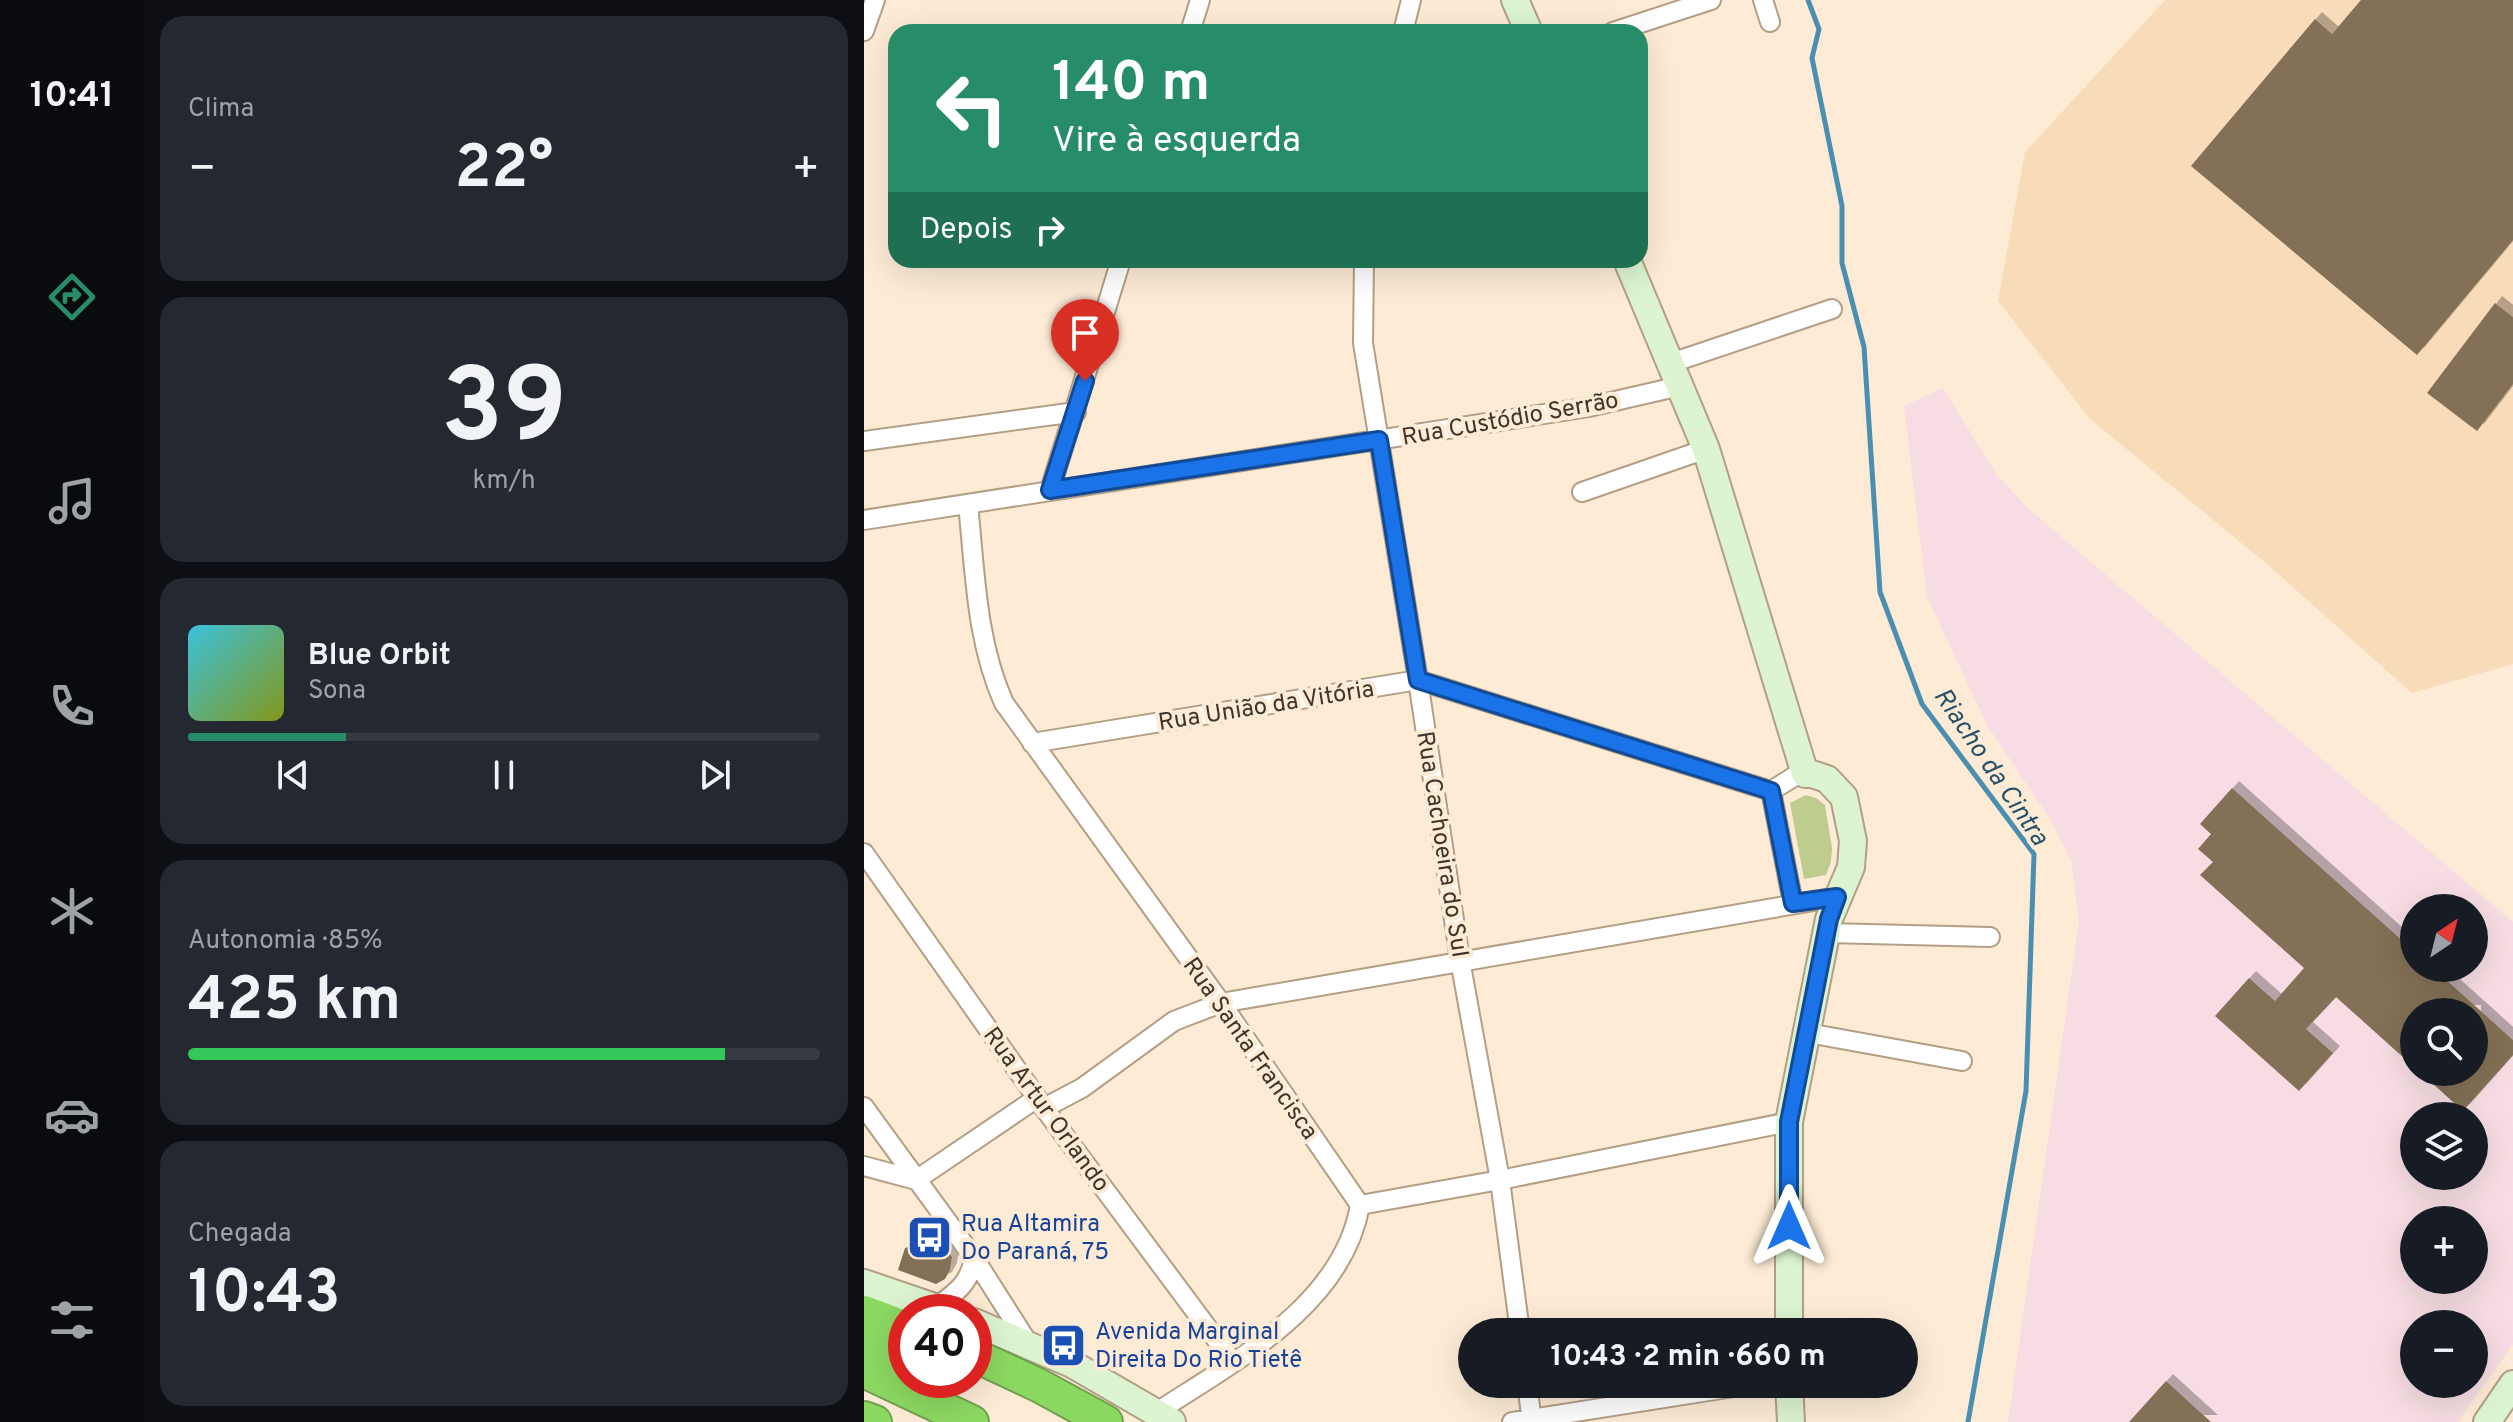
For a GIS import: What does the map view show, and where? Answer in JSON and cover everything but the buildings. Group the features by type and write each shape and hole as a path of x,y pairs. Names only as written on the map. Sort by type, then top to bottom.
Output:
{"highway":[{"path":"864,1312 888,1321"},
{"path":"864,1342 888,1349"},
{"path":"992,1363 1106,1422"},
{"path":"864,1371 968,1420"},
{"path":"992,1380 1097,1422"},
{"path":"864,1418 875,1422"}],"street":[{"path":"864,31 875,0"},
{"path":"1192,24 1200,0"},
{"path":"1405,24 1411,0"},
{"path":"1515,0 1526,24"},
{"path":"1638,24 1711,0"},
{"path":"1763,0 1770,22"},
{"path":"1050,490 1119,268"},
{"name":"Rua Cachoeira do Sul","path":"1364,268 1363,343 1460,960 1500,1180 1518,1318"},
{"path":"1630,268 1706,449 1805,774"},
{"name":"Rua Custódio Serrão","path":"864,520 1589,407 1832,309"},
{"path":"864,441 1076,412"},
{"path":"1582,492 1706,449"},
{"name":"Rua Santa Francisca","path":"968,504 987,658 1004,703 1221,1003 1360,1205"},
{"name":"Rua União da Vitória","path":"1032,743 1418,680 1771,791"},
{"path":"1789,1318 1789,1122 1827,933 1837,897 1851,867 1853,841 1844,797 1827,779 1812,774 1795,776 1771,791 1793,903"},
{"name":"Rua Artur Orlando","path":"864,853 1040,1103 1233,1362"},
{"path":"864,1166 916,1180 1040,1103 1082,1088 1174,1021 1221,1003 1837,897"},
{"path":"1827,933 1990,937"},
{"path":"1808,1033 1962,1061"},
{"path":"864,1107 974,1258 1028,1343"},
{"path":"992,1329 1072,1364 1164,1417 1310,1300 1356,1231 1360,1205 1789,1122"},
{"path":"956,1294 971,1273 974,1258"},
{"path":"864,1283 897,1294"},
{"path":"2487,1422 2513,1384"},
{"path":"1529,1398 1532,1420"},
{"path":"1512,1422 1667,1398"},
{"path":"1790,1398 1791,1422"}],"shaded area":[{"path":"2165,0 2513,0 2513,664 2412,693 2267,564 2090,419 1998,301 2025,152"},
{"path":"1943,388 1997,475 2031,511 2480,894 2400,894 2400,982 2488,982 2488,901 2513,922 2513,1344 2488,1379 2488,1310 2400,1310 2400,1398 2475,1398 2458,1422 2008,1422 2079,921 2071,860 2050,819 1987,725 1927,597 1904,406"}],"green space":[{"path":"1806,795 1825,805 1832,848 1826,875 1804,879 1790,803"}],"waterway":[{"name":"Riacho da Cintra","path":"1808,0 1819,29 1812,58 1842,206 1842,263 1864,347 1880,592 1922,704 2034,854 2026,1091 1968,1422"}],"place":[{"name":"Rua Altamira Do Paraná, 75","path":"930,1237"},
{"name":"Avenida Marginal Direita Do Rio Tietê","path":"1064,1345"}],"route":[{"path":"1085,381 1050,490 1379,440 1418,680 1771,791 1793,903 1837,897 1829,919 1789,1122 1789,1226"}]}
